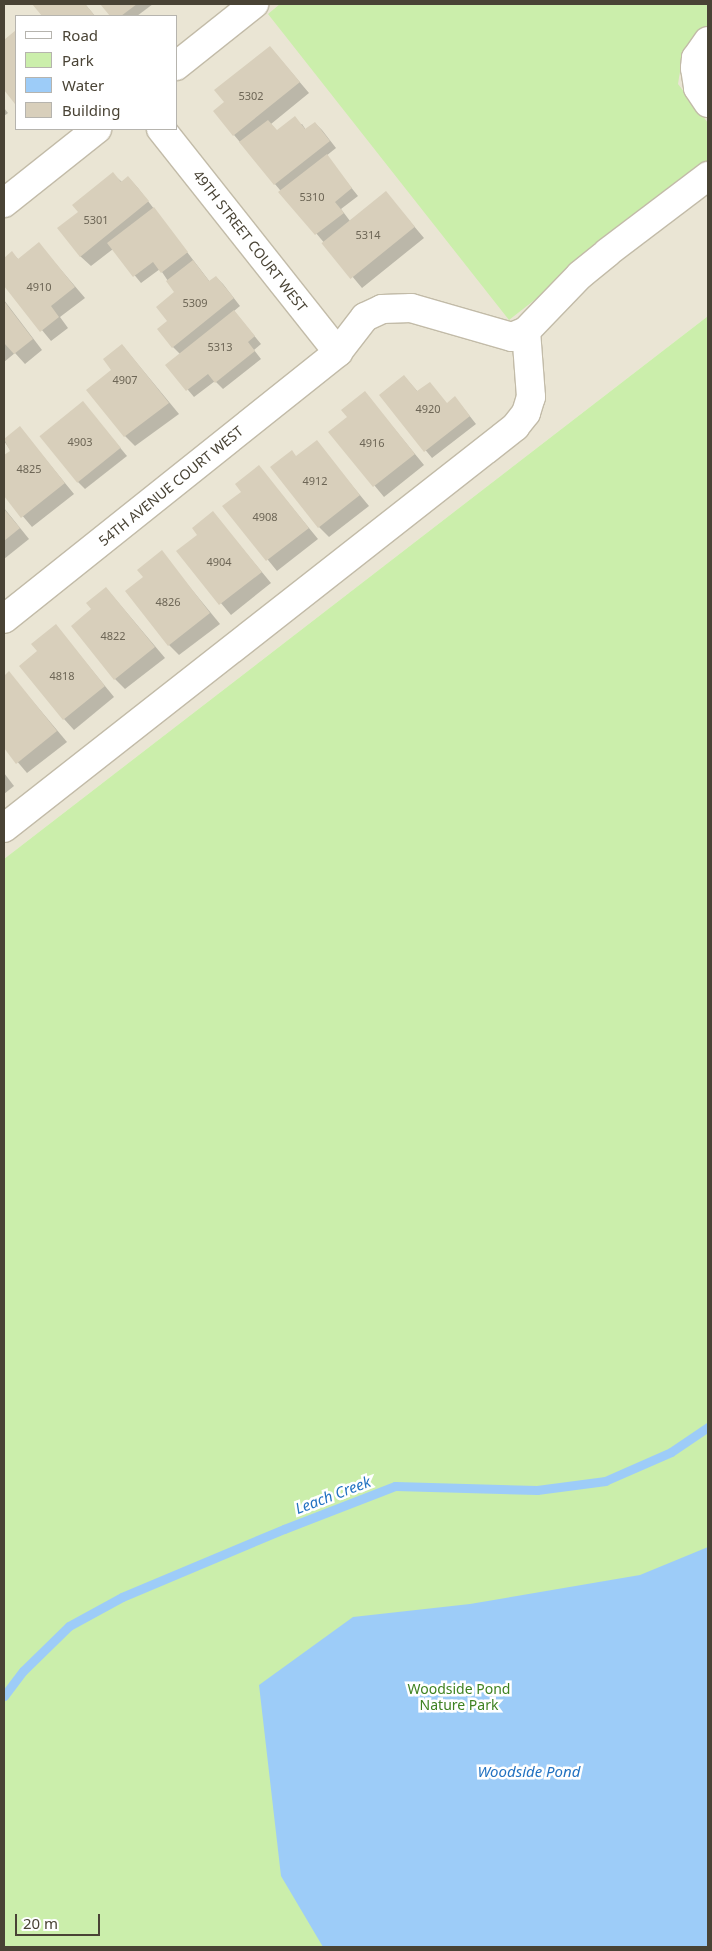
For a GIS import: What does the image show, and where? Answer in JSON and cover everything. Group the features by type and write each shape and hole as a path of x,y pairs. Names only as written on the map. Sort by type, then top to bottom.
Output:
{"street":[{"path":"178,64 254,4"},
{"path":"708,41 696,58 694,68 698,88 708,103"},
{"path":"4,203 96,130"},
{"name":"49TH STREET COURT WEST","path":"162,130 338,352"},
{"path":"4,828 515,427 526,413 531,397 526,331 580,275 708,176"},
{"name":"54TH AVENUE COURT WEST","path":"4,619 338,352 365,317 382,309 411,308 496,335 512,337 526,331"}],"shaded area":[{"path":"4,4 708,4 708,316 4,859"}],"green space":[{"path":"280,4 708,4 708,27 693,39 682,59 678,84 708,123 708,164 509,320 268,14"},
{"name":"Woodside Pond Nature Park","path":"708,316 708,1947 4,1947 4,859"}],"water":[{"name":"Woodside Pond","path":"708,1547 708,1947 323,1947 281,1876 259,1685 353,1617 470,1604 640,1575"}],"building":[{"path":"32,4 85,4 94,15 41,15"},
{"path":"100,4 137,4 122,15 109,15"},
{"path":"15,31 15,104 4,90 4,40"},
{"path":"270,46 300,82 233,136 213,111 224,102 214,90"},
{"path":"295,116 305,129 315,122 330,141 274,185 239,142 268,120 277,130"},
{"path":"327,154 352,188 335,202 344,213 315,235 278,192"},
{"path":"113,172 121,182 128,176 149,201 80,257 57,228 78,212 72,205"},
{"path":"386,191 415,227 350,279 321,243"},
{"path":"154,207 188,252 161,273 153,262 133,277 107,243"},
{"path":"39,242 75,287 51,306 59,317 40,332 4,286 4,258 12,251 18,259"},
{"path":"193,260 209,281 216,276 234,298 172,348 157,329 167,321 156,307 174,292 166,281"},
{"path":"4,301 33,339 14,354 4,343"},
{"path":"234,310 255,336 248,342 255,351 215,383 208,374 186,391 165,365"},
{"path":"122,344 169,403 124,437 86,390 111,370 103,359"},
{"path":"404,375 417,391 430,382 447,403 455,396 470,416 424,452 379,395"},
{"path":"365,391 415,454 373,487 328,432 347,417 341,410"},
{"path":"83,401 121,448 77,483 39,436"},
{"path":"20,426 65,483 21,518 4,496 4,455 10,451 4,439"},
{"path":"317,440 360,495 318,528 270,467 292,450 296,456"},
{"path":"259,465 309,528 266,561 222,506 241,492 235,484"},
{"path":"4,509 20,528 4,541"},
{"path":"213,511 262,572 219,605 176,551 197,535 192,528"},
{"path":"162,550 210,613 168,646 125,591 143,577 137,570"},
{"path":"106,587 155,647 114,680 71,626 91,609 86,603"},
{"path":"56,624 105,686 63,720 19,666 37,651 31,644"},
{"path":"9,671 57,731 16,764 4,748 4,676"}],"waterway":[{"name":"Leach Creek","path":"4,1696 23,1671 69,1626 122,1597 284,1529 395,1486 537,1490 605,1481 671,1452 708,1427"}]}
